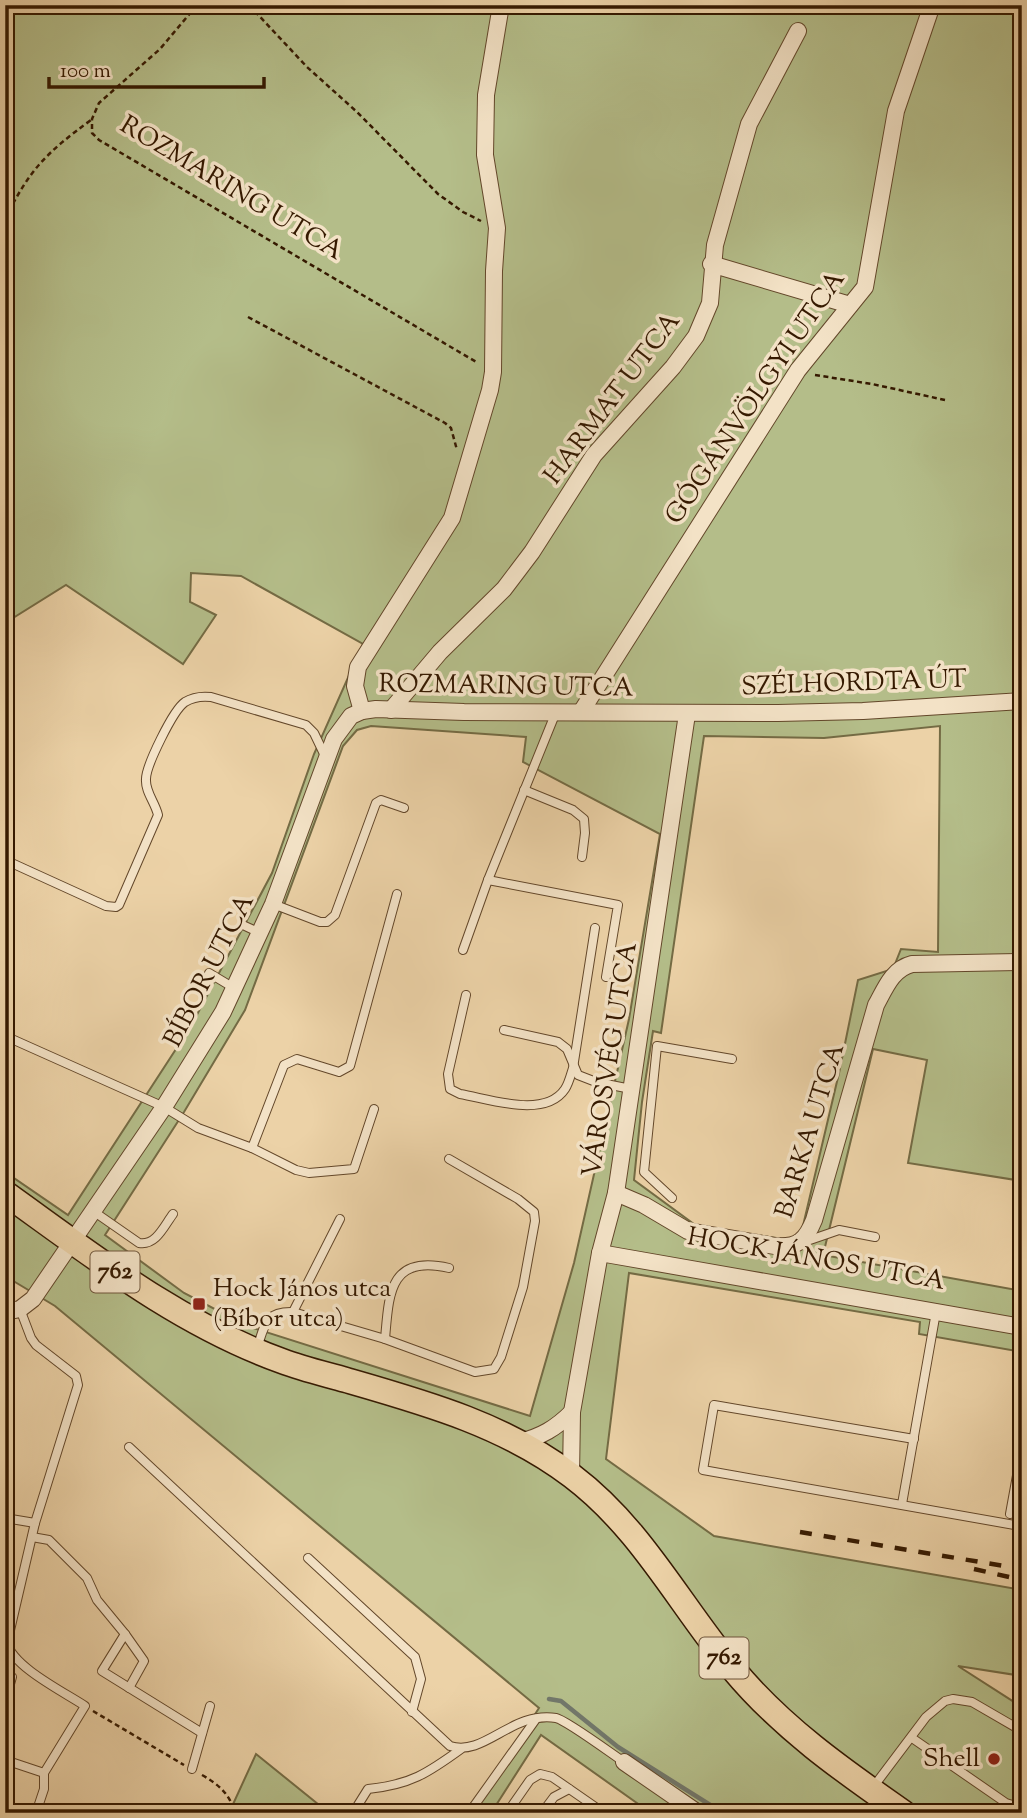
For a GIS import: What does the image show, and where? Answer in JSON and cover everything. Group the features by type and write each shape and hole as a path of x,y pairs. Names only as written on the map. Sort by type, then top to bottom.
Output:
{"main road":[{"name":"762","path":"5,1193 159,1301 205,1326 283,1362 464,1416 519,1442 571,1476 634,1534 730,1666 760,1700 806,1742 904,1813"}],"street":[{"name":"ROZMARING UTCA","path":"500,5 488,77 485,132 486,171 497,228 493,372 490,390 452,518 358,667 355,686 362,711 687,714"},
{"name":"GÓGÁNVÖLGYI UTCA","path":"582,712 798,370 865,287 897,111 932,5"},
{"name":"HARMAT UTCA","path":"391,710 440,652 504,589 532,552 594,455 692,342 710,303 711,264 715,245 749,124 798,31"},
{"path":"711,264 850,305"},
{"name":"SZÉLHORDTA ÚT","path":"687,714 863,711 1022,701"},
{"name":"BÍBOR UTCA","path":"13,1310 33,1299 164,1107 208,1037 234,988 252,930 273,904 279,869 326,758 342,725 351,716 362,711"},
{"name":"VÁROSVÉG UTCA","path":"571,1476 572,1412 600,1253 616,1194 687,714"},
{"name":"BARKA UTCA","path":"616,1194 644,1205 688,1231 775,1246 795,1245 802,1241 814,1220 876,1005 891,979 901,967 912,964 1022,962"},
{"name":"HOCK JÁNOS UTCA","path":"600,1253 1022,1327"},
{"path":"519,1442 548,1432 572,1412"},
{"path":"624,1762 678,1807 698,1813"}],"lane":[{"path":"5,860 106,906 119,905 158,815 154,801 146,789 146,776 172,716 184,703 198,696 211,696 306,725 314,733 326,758"},
{"path":"463,950 488,880 556,712"},
{"path":"524,790 573,810 583,819 585,833 582,857"},
{"path":"273,904 320,922 330,920 335,915 376,803 382,800 404,808"},
{"path":"488,880 618,905 606,977"},
{"path":"252,1148 284,1065 297,1059 339,1072 350,1066 397,894"},
{"path":"466,995 448,1074 450,1089 460,1094 527,1106 544,1105 557,1098 566,1088 573,1068 595,928"},
{"path":"209,973 234,988"},
{"path":"503,1030 558,1042 567,1049 578,1075 585,1079 632,1089"},
{"path":"5,1036 164,1107 198,1128 252,1148 296,1170 309,1173 354,1169 374,1109"},
{"path":"672,1198 644,1172 657,1046 732,1059"},
{"path":"636,1064 655,1068"},
{"path":"256,1350 266,1321 280,1311 293,1312 385,1339 475,1372 494,1369 501,1357 523,1287 534,1212 518,1199 449,1158"},
{"path":"93,1211 139,1243 146,1244 153,1241 173,1214"},
{"path":"293,1312 340,1219"},
{"path":"795,1245 839,1230 876,1237"},
{"path":"385,1339 389,1295 400,1276 417,1266 437,1265 449,1268"},
{"path":"13,1310 31,1338 76,1376 78,1385 35,1523 8,1637 8,1648 22,1664 85,1706 44,1773 44,1789 36,1813"},
{"path":"902,1504 936,1312"},
{"path":"914,1439 714,1405 703,1470 1021,1521 1018,1540 1022,1541"},
{"path":"129,1447 412,1712 450,1746 461,1749"},
{"path":"1010,1514 1022,1448"},
{"path":"5,1518 35,1523"},
{"path":"32,1537 49,1540 87,1578 97,1600 144,1661 129,1688"},
{"path":"308,1558 415,1657 421,1679 412,1712"},
{"path":"125,1634 102,1671 202,1732"},
{"path":"5,1702 12,1677"},
{"path":"871,1790 926,1717 938,1706 953,1699 972,1702 1022,1731"},
{"path":"192,1769 210,1706"},
{"path":"359,1813 358,1805 368,1789 407,1783 431,1771 461,1749 475,1746 517,1723 536,1719 558,1718 624,1762"},
{"path":"469,1813 536,1719"},
{"path":"912,1738 1006,1803 1022,1808"},
{"path":"5,1760 44,1773"},
{"path":"508,1813 535,1775 547,1774 604,1813"},
{"path":"542,1813 554,1797 569,1789"}],"path":[{"name":"ROZMARING UTCA","path":"197,5 160,49 99,103 92,119 92,133 99,140 493,372"},
{"path":"248,5 307,67 357,112 438,194 463,212 497,228"},
{"path":"5,219 21,187 42,159 92,119"},
{"path":"248,317 444,423 450,428 466,469"},
{"path":"798,370 945,400"},
{"path":"85,1706 220,1787 230,1798 235,1813"}],"green space":[{"path":"5,5 1022,5 1022,1181 908,1163 927,1060 873,1049 823,1255 1022,1291 1022,1352 919,1334 920,1322 629,1273 606,1459 714,1536 1022,1590 1022,1676 958,1666 1022,1707 1022,1813 651,1813 541,1735 491,1813 472,1813 539,1708 55,1306 5,1276 5,1172 68,1215 191,1026 272,873 314,754 363,644 241,576 191,573 190,602 216,615 183,664 66,585 5,623","holes":["371,726 526,737 523,762 660,834 629,1019 574,1263 530,1416 247,1326 184,1293 105,1235 245,1010 343,746 357,730","940,726 938,952 901,949 893,969 858,980 802,1230 794,1238 784,1239 698,1227 634,1180 653,1031 661,1033 704,736 824,738"]},
{"path":"256,1754 329,1813 229,1813"}],"waterway":[{"path":"549,1699 561,1701 618,1747 723,1813"}],"railway":[{"path":"800,1532 1022,1569"},
{"path":"974,1569 1022,1580"}],"place":[{"name":"Hock János utca (Bíbor utca)","path":"199,1304"},
{"name":"Shell","path":"994,1759"}]}
